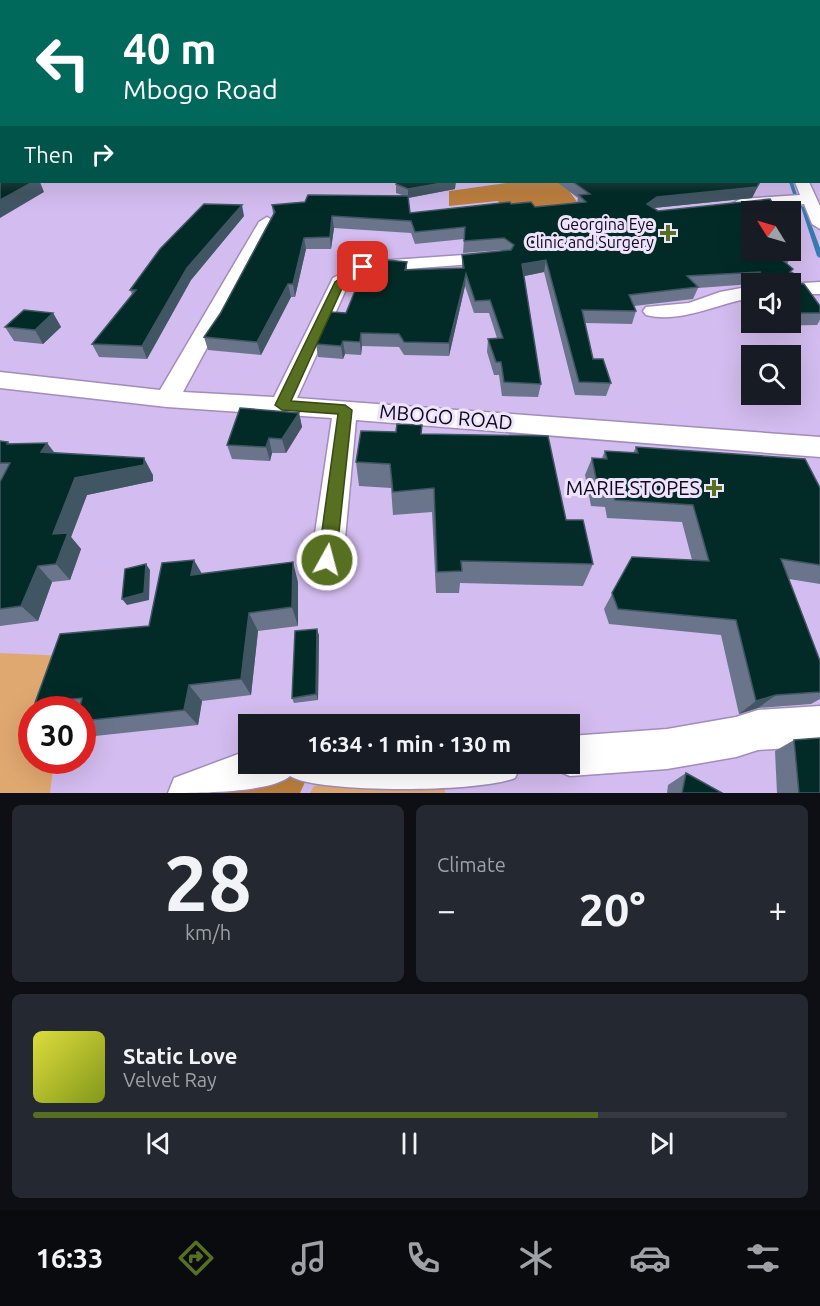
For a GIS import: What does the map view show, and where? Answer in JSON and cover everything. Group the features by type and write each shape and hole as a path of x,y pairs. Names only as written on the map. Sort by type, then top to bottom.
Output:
{"street":[{"path":"802,183 820,224"},
{"path":"718,207 810,199"},
{"path":"167,399 267,222"},
{"path":"282,405 340,282 351,273 374,265 501,257"},
{"path":"801,288 820,288"},
{"path":"653,311 691,309 727,296 741,294"},
{"name":"MBOGO ROAD","path":"0,380 167,399 282,405 820,447"},
{"path":"327,560 345,410"},
{"path":"580,755 667,748 736,737 758,730 820,726"},
{"path":"189,793 238,774"},
{"path":"332,774 338,776 401,774"}],"shaded area":[{"path":"506,183 598,183 603,186 570,192 593,224 506,214 498,201 449,206 449,191"},
{"path":"0,653 66,656 61,696 18,696 18,774 52,774 50,793 0,793"},
{"path":"262,774 300,774 306,780 300,793 208,793"},
{"path":"444,778 445,793 310,793 314,786"}],"building":[{"path":"0,183 31,183 0,200"},
{"path":"396,183 442,183 408,189"},
{"path":"574,183 759,183 757,187 657,197 647,204 658,211 741,202 741,261 783,261 793,269 790,272 792,273 760,272 687,276 698,287 629,295 636,311 582,310 593,359 603,359 611,383 579,382 546,260 522,264 541,384 504,382 501,362 496,362 488,339 503,338 490,300 475,301 466,274 449,343 404,342 399,334 361,333 360,342 343,341 341,346 316,344 331,312 346,313 366,264 384,266 387,260 407,262 405,270 464,268 462,255 511,250 514,245 504,238 464,241 465,227 415,232 411,221 332,216 330,237 304,238 293,284 288,284 257,342 204,337 220,314 275,212 272,205 305,202 308,195 408,196 410,213 510,202 511,204 531,202 535,207 586,202 579,195 590,194"},
{"path":"204,204 242,205 187,268 142,346 92,344 136,290 130,290 160,249"},
{"path":"801,284 804,284 820,306 820,313 801,313"},
{"path":"24,310 53,313 35,330 5,327"},
{"path":"240,408 299,413 282,439 269,438 266,447 227,445"},
{"path":"397,424 422,425 421,434 548,436 566,520 583,520 593,564 461,561 462,571 437,572 434,488 393,492 390,464 356,462 361,431 396,432"},
{"path":"0,441 8,442 7,444 47,443 41,452 144,458 144,465 75,478 53,534 68,533 56,564 38,566 21,606 0,609 0,482 10,463 0,463"},
{"path":"636,447 805,459 820,488 820,565 781,559 820,661 820,692 776,695 756,701 736,620 618,609 612,593 632,557 709,561 693,505 615,500 612,490 598,489 592,458 607,459 605,451 638,453"},
{"path":"194,560 191,575 293,562 292,607 249,613 241,679 189,685 184,710 96,719 96,696 38,696 60,634 149,626 162,563"},
{"path":"146,564 144,593 122,599 125,569"},
{"path":"317,629 316,694 292,698 295,631"},
{"path":"820,738 820,793 799,793 794,740"},
{"path":"686,773 722,793 682,793"}],"waterway":[{"path":"791,183 796,197"},
{"path":"803,207 820,256"}],"place":[{"name":"Georgina Eye Clinic and Surgery","path":"668,233"},
{"name":"MARIE STOPES","path":"714,488"}],"route":[{"path":"327,560 345,410 282,405 340,282 363,267"}]}
